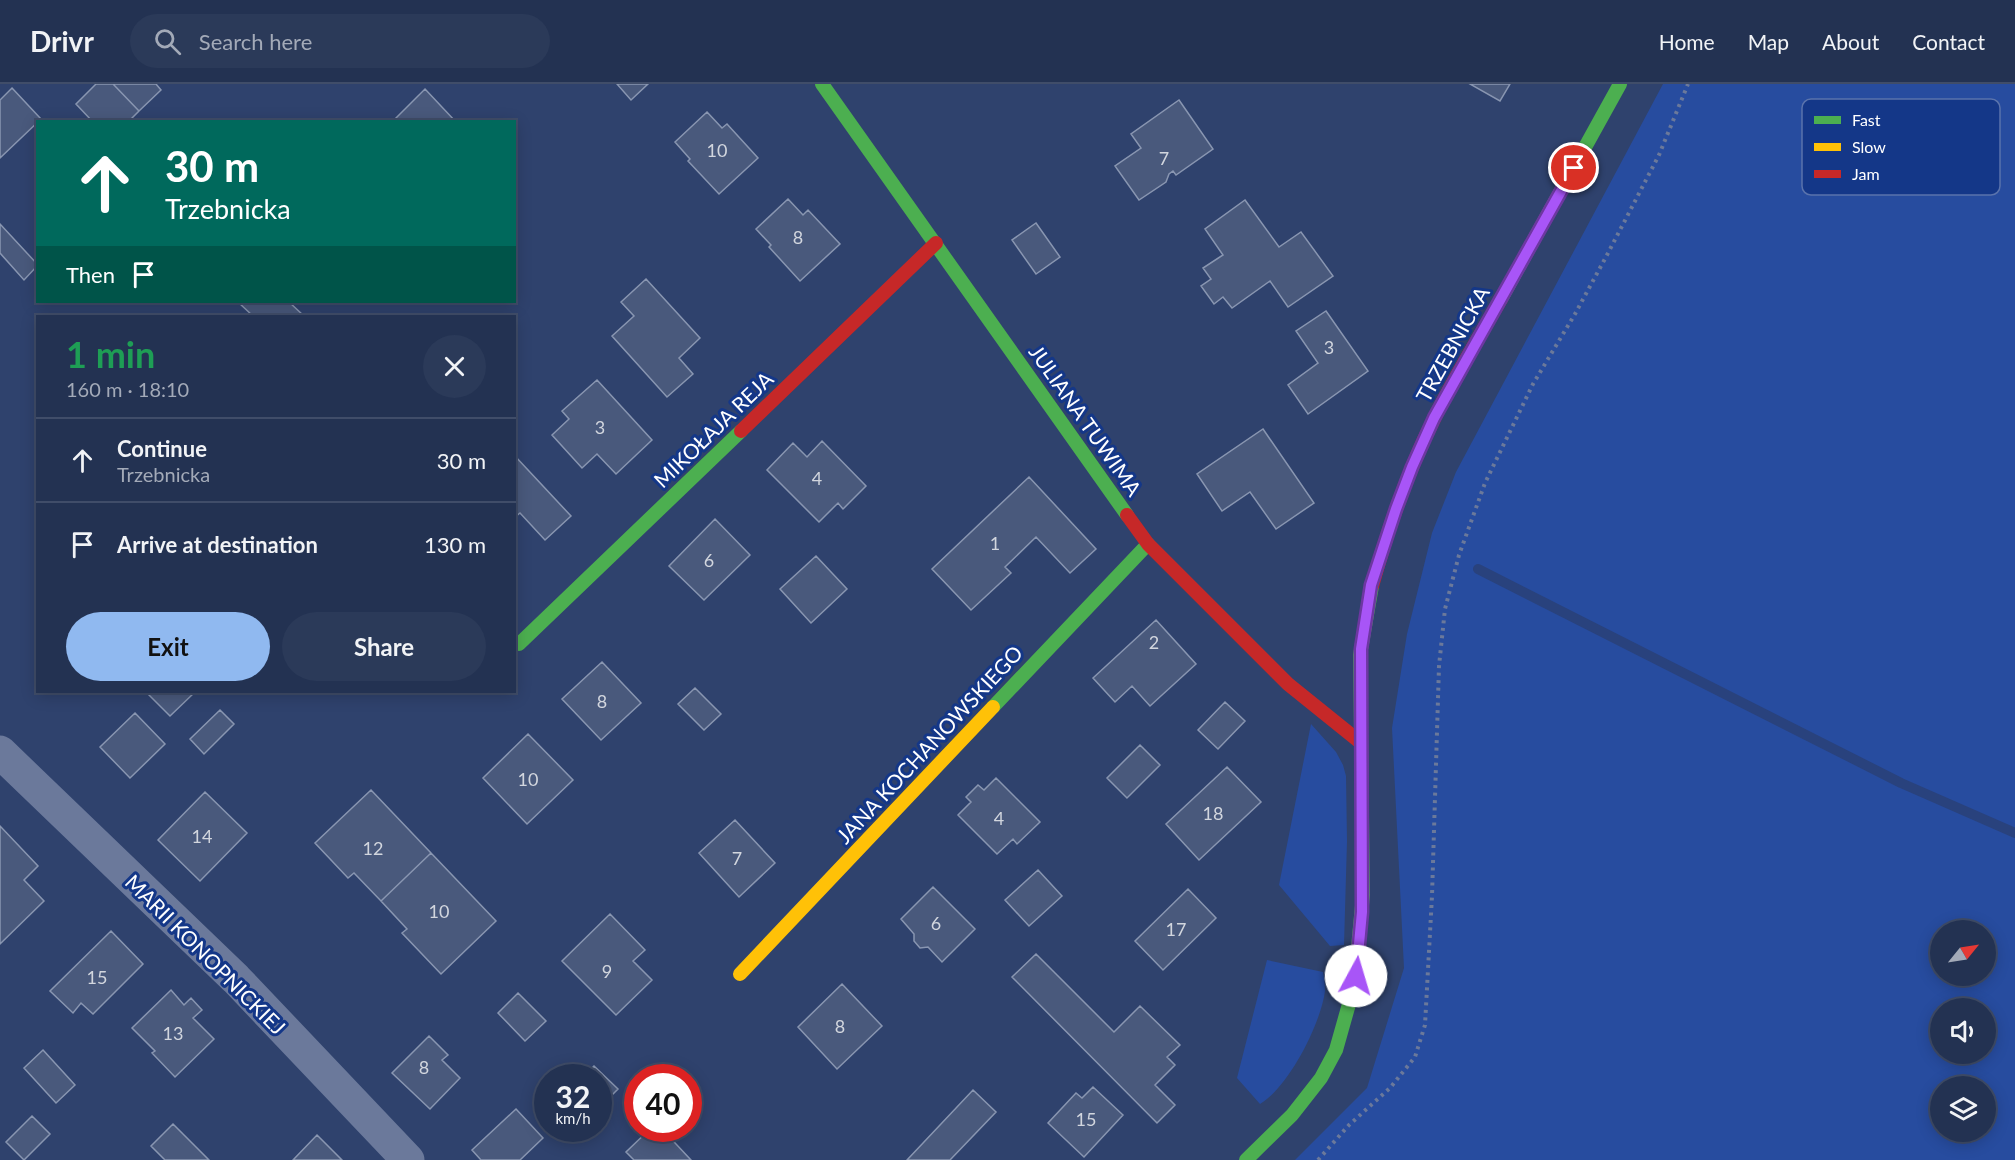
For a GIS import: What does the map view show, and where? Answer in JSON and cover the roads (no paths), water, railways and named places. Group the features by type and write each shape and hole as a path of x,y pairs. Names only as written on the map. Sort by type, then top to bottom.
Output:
{"street":[{"name":"JULIANA TUWIMA","path":"822,84 1148,544 1288,684 1360,742"},
{"name":"TRZEBNICKA","path":"1246,1160 1314,1090 1330,1062 1344,1025 1356,976 1362,912 1361,649 1371,585 1396,509 1434,418 1620,84"},
{"name":"MIKOŁAJA REJA","path":"519,644 936,243"},
{"name":"JANA KOCHANOWSKIEGO","path":"740,974 1148,544"},
{"name":"MARII KONOPNICKIEJ","path":"0,753 236,980 408,1160"}],"waterway":[{"path":"1478,569 1901,783 2015,833"}]}
